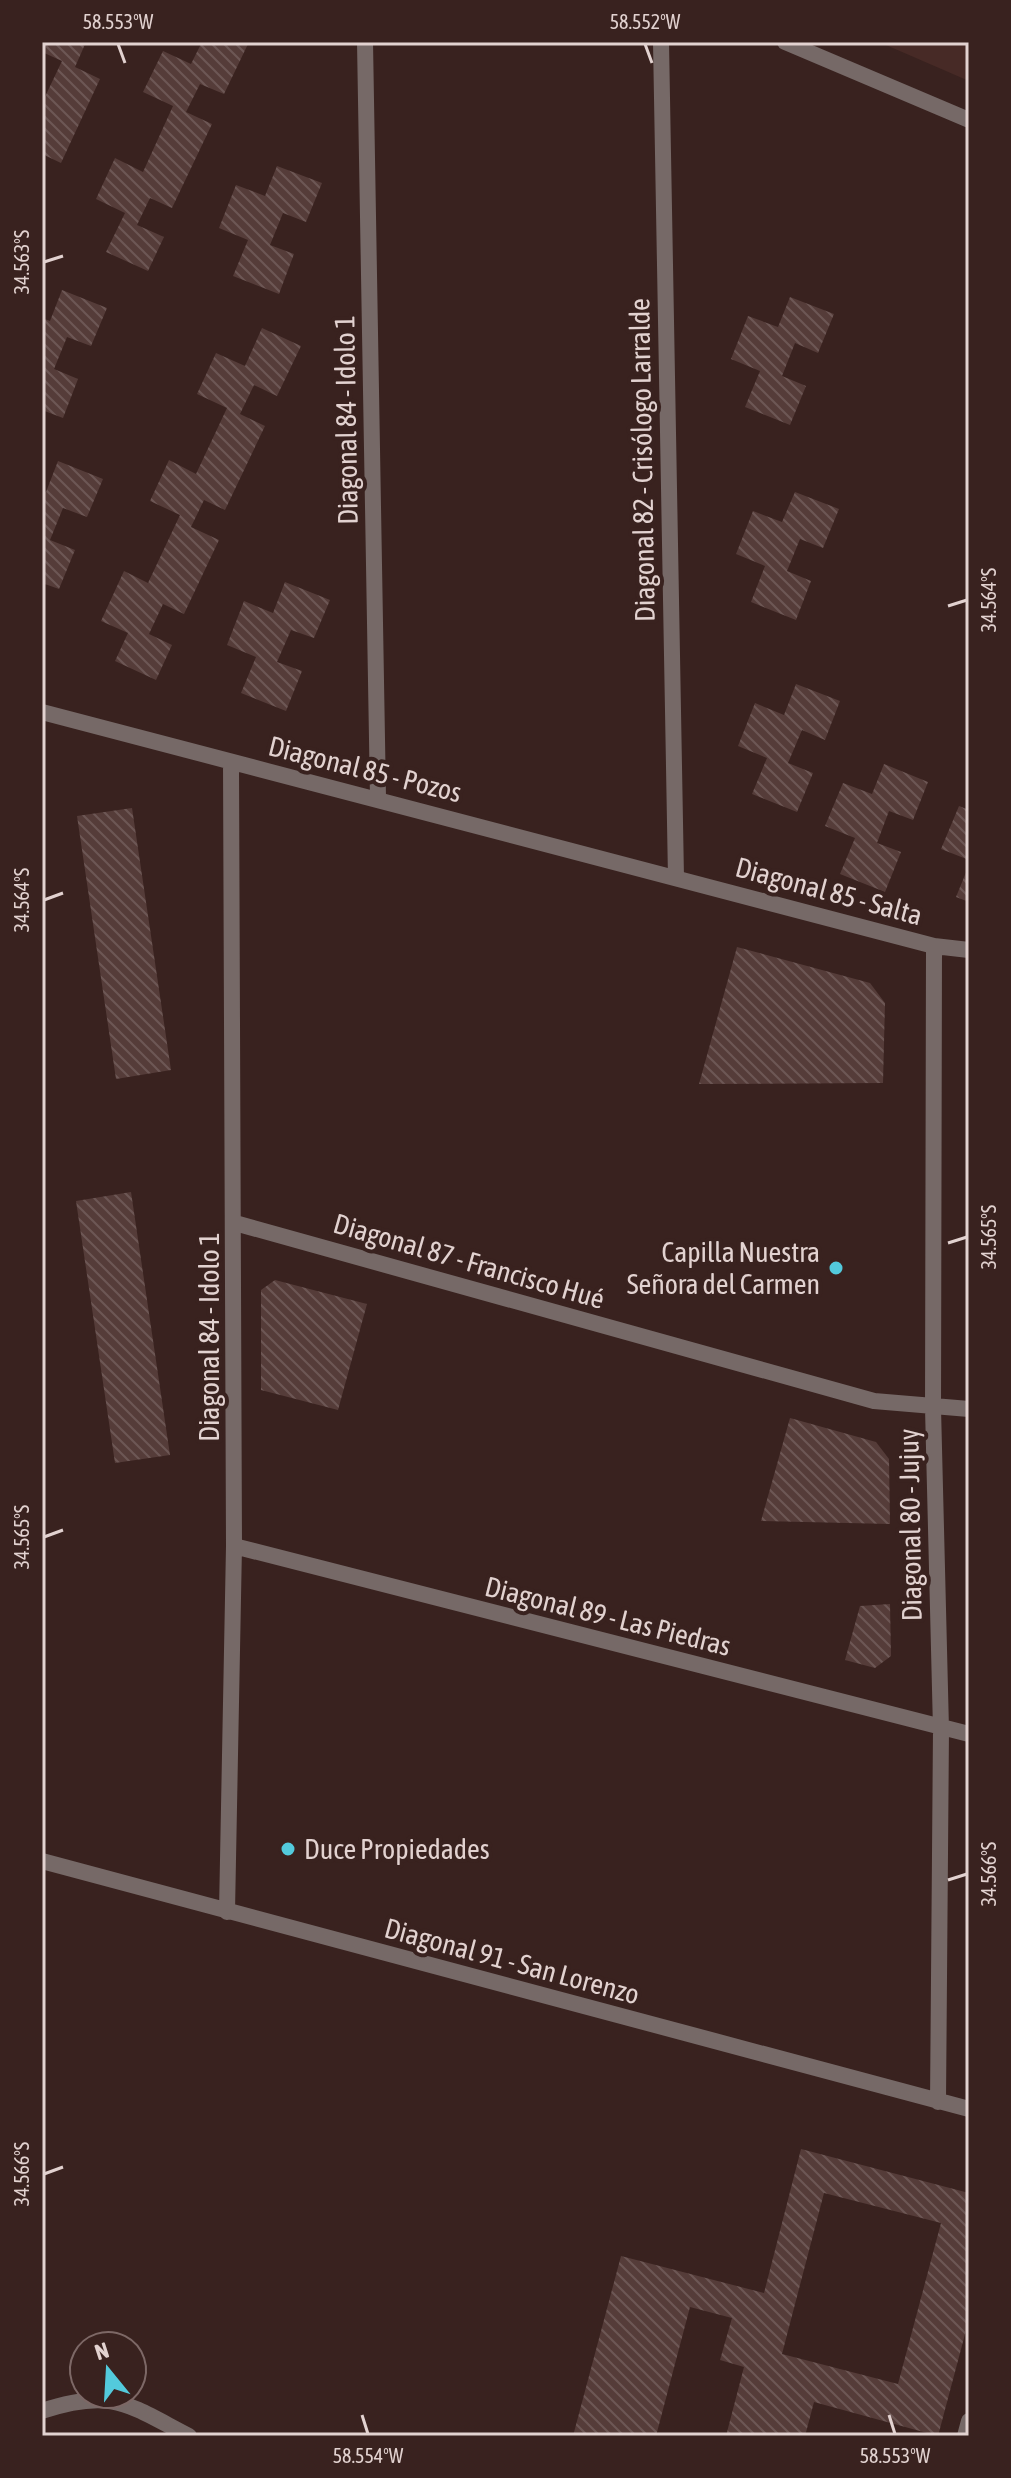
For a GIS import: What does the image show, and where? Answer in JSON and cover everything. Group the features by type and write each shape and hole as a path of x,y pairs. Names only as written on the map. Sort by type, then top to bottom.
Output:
{"street":[{"name":"Diagonal 84 - Idolo 1","path":"365,42 378,797"},
{"name":"Diagonal 82 - Crisólogo Larralde","path":"661,42 676,878"},
{"path":"785,42 969,120"},
{"name":"Diagonal 85 - Pozos","path":"42,712 231,763 378,797 676,878"},
{"name":"Diagonal 84 - Idolo 1","path":"227,1912 234,1546 231,763"},
{"name":"Diagonal 85 - Salta","path":"676,878 934,946 969,950"},
{"name":"Diagonal 80 - Jujuy","path":"934,946 933,1408 941,1729 938,2102"},
{"name":"Diagonal 87 - Francisco Hué","path":"235,1223 874,1401 969,1409"},
{"name":"Diagonal 89 - Las Piedras","path":"234,1546 969,1734"},
{"name":"Diagonal 91 - San Lorenzo","path":"42,1861 969,2109"},
{"path":"42,2411 73,2400 100,2397 125,2402 189,2436"},
{"path":"965,2436 969,2421"}],"shaded area":[{"path":"879,42 969,42 969,81"}],"building":[{"path":"42,42 86,42 75,67 100,79 61,163 42,154 42,103 62,61 42,52"},
{"path":"202,42 248,44 224,94 200,84 186,112 212,124 172,208 150,198 137,225 164,237 148,271 106,252 125,213 96,199 115,158 143,172 173,106 143,92 163,51 191,64"},
{"path":"277,166 322,183 306,222 283,213 270,245 294,254 279,294 233,276 248,240 219,228 236,185 265,196"},
{"path":"62,290 107,308 91,346 67,337 54,369 78,379 63,418 42,410 42,318 50,321"},
{"path":"790,297 834,314 818,353 795,343 782,376 806,386 790,425 745,407 760,371 731,359 748,316 778,327"},
{"path":"262,328 301,346 277,396 254,385 240,414 265,426 225,510 204,500 191,527 219,540 184,614 163,604 149,634 172,645 156,680 115,661 128,633 101,621 124,571 148,583 180,515 150,501 169,460 196,474 227,408 197,394 216,353 245,366"},
{"path":"58,461 103,479 87,517 63,508 50,540 75,550 59,589 42,583 42,490 46,492"},
{"path":"795,492 839,509 823,548 800,539 787,571 811,581 796,620 751,602 765,566 736,554 753,511 782,522"},
{"path":"285,582 330,600 314,638 291,630 277,662 302,671 286,711 241,693 256,657 227,645 244,601 273,613"},
{"path":"796,684 840,701 825,740 802,730 788,763 813,773 797,812 752,794 767,758 738,746 755,703 784,715"},
{"path":"884,764 928,782 913,820 889,811 877,843 901,852 885,892 840,874 855,838 825,826 843,783 872,794"},
{"path":"959,806 969,810 969,860 941,849"},
{"path":"132,808 171,1070 116,1079 77,816"},
{"path":"969,865 969,902 956,897"},
{"path":"737,947 870,983 885,1003 883,1083 699,1084"},
{"path":"131,1192 170,1455 115,1463 76,1201"},
{"path":"275,1280 367,1304 338,1410 261,1390 261,1290"},
{"path":"790,1418 876,1442 889,1459 890,1524 761,1521"},
{"path":"890,1604 891,1656 875,1668 845,1660 860,1606"},
{"path":"801,2149 969,2193 969,2319 938,2436 814,2402 805,2436 726,2436 744,2367 720,2360 732,2318 690,2307 656,2436 573,2436 621,2256 764,2293","holes":["824,2193 941,2223 898,2384 782,2354"]}],"place":[{"name":"Capilla Nuestra Señora del Carmen","path":"836,1268"},
{"name":"Duce Propiedades","path":"288,1849"}]}
